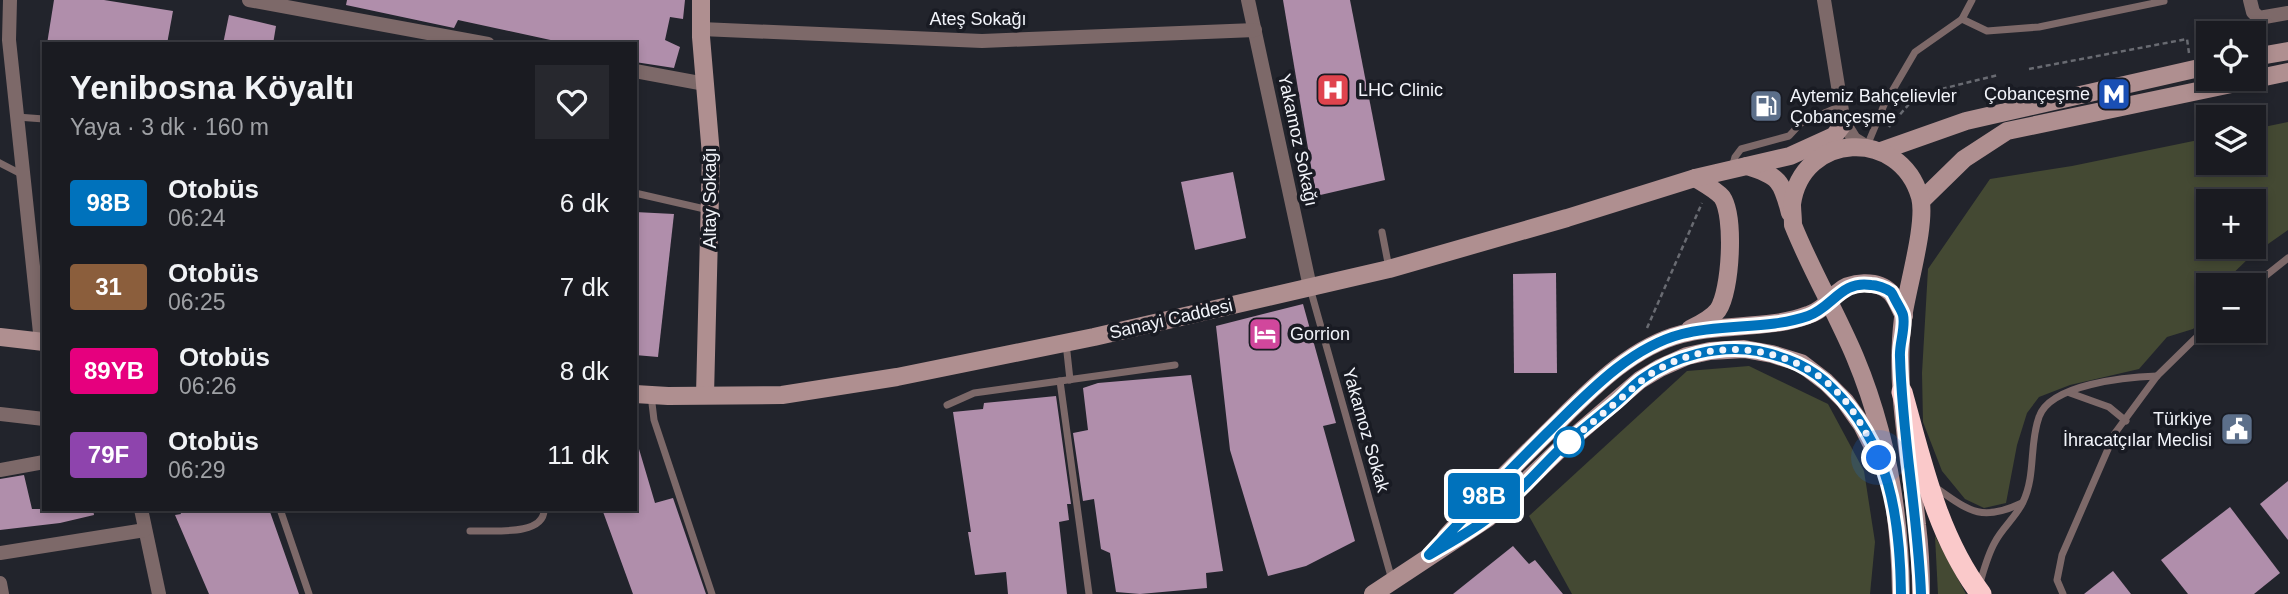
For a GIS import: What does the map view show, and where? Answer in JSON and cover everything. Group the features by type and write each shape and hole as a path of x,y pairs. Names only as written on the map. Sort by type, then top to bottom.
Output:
{"highway":[{"path":"1902,392 1926,481 1957,555 1979,592"}],"main road":[{"name":"Altay Sokağı","path":"701,0 711,155 705,395"},
{"path":"2266,55 2288,51"},
{"path":"1793,225 1792,204 1798,184 1817,159 1849,147 1874,144 2196,69"},
{"path":"1921,201 1964,159 2007,131 2288,72"},
{"name":"Sanayi Caddesi","path":"643,394 782,395 897,377 1066,343 1389,269 1695,178 1790,156 1834,136 1843,115"},
{"path":"1874,144 1907,170 1916,184 1921,201 1921,219 1900,354 1909,468 1917,524 1921,594"},
{"path":"1740,167 1771,173 1780,184 1793,225 1855,358 1879,428 1893,495 1901,555 1901,594"},
{"path":"1429,555 1484,495 1606,378 1642,351 1681,334 1717,311 1726,292 1730,260 1728,215 1721,197 1695,178"},
{"path":"1681,334 1808,315 1829,304 1838,292 1852,285 1875,285 1891,292 1904,316"},
{"path":"0,337 42,342"},
{"path":"1373,594 1488,518 1640,380 1687,356 1710,351 1744,349 1772,354 1801,363 1826,382 1846,401 1862,425 1893,495"}],"street":[{"path":"10,0 9,40 42,333"},
{"path":"249,0 477,42"},
{"name":"Yakamoz Sokağı","path":"1248,0 1310,287"},
{"path":"1824,0 1843,115 1854,139 1874,144"},
{"path":"2250,0 2253,12 2259,18 2288,13"},
{"name":"Ateş Sokağı","path":"701,29 982,41 1255,30"},
{"path":"637,71 705,84"},
{"path":"0,414 42,419"},
{"path":"0,470 42,462"},
{"path":"141,511 159,594"},
{"path":"0,553 145,530"},
{"path":"0,583 2,594"}],"lane":[{"path":"1874,144 1884,105 1914,52 1962,19 1972,0"},
{"path":"1962,19 1987,31 2039,27 2164,1"},
{"path":"1740,167 1735,157 1741,149 1789,136 1801,123 1843,115"},
{"path":"17,117 42,119"},
{"path":"0,163 24,175"},
{"path":"637,193 711,211"},
{"path":"1382,232 1389,269"},
{"path":"2266,275 2288,258"},
{"name":"Yakamoz Sokak","path":"1310,287 1392,581"},
{"path":"2063,594 2057,580 2062,555 2115,433 2157,376 2196,338"},
{"path":"1066,343 1070,380"},
{"path":"947,405 974,393 1175,365"},
{"path":"1979,592 1995,541 2023,503 2032,471 2039,415 2050,401 2088,384 2128,377 2157,376"},
{"path":"1060,381 1089,594"},
{"path":"2069,393 2109,407 2126,421"},
{"path":"643,394 712,594"},
{"path":"1926,481 1976,512 1989,515 2023,503"},
{"path":"281,511 309,594"},
{"path":"470,531 533,528 541,522 544,511"}],"path":[{"path":"2029,69 2187,39 2196,59"},
{"path":"1874,144 1917,95 1998,75"},
{"path":"1642,351 1646,329 1703,201"}],"green space":[{"path":"2288,122 2288,230 2266,245 2266,189 2196,189 2196,259 2248,259 2233,273 2196,273 2196,326 2167,337 2139,369 2070,385 2039,397 2027,413 2017,445 2006,503 1984,508 1965,499 1942,471 1923,422 1922,373 1928,269 1990,179 2072,166 2196,140 2196,175 2266,175 2266,127"},
{"path":"1749,366 1828,404 1864,471 1875,542 1870,594 1572,594 1529,516 1687,371"},
{"path":"1935,536 1966,594 1938,594"}],"building":[{"path":"54,0 104,0 173,11 167,42 47,42"},
{"path":"347,0 685,0 683,19 670,17 665,40 680,47 674,68 637,62 637,42 560,42 458,20 454,28 346,5"},
{"name":"LHC Clinic","path":"1283,0 1350,0 1385,180 1316,196"},
{"path":"229,15 276,26 273,42 223,42"},
{"path":"1233,172 1246,238 1195,250 1181,182"},
{"path":"637,212 674,214 658,357 637,355"},
{"path":"1556,273 1557,373 1514,373 1513,274"},
{"path":"1303,304 1336,423 1323,426 1355,541 1306,566 1268,576 1230,450 1216,326"},
{"path":"1191,375 1223,571 1206,573 1207,588 1140,594 1116,592 1110,553 1101,549 1094,499 1083,501 1073,433 1088,430 1083,388 1098,383"},
{"path":"1056,396 1071,504 1067,504 1069,520 1059,522 1067,594 1008,594 1006,572 975,575 953,412 983,409 984,403"},
{"path":"639,449 655,503 673,498 706,594 633,594 603,511 637,511"},
{"path":"24,475 32,509 93,511 94,515 60,523 0,530 0,479"},
{"path":"2288,481 2288,540 2260,504"},
{"path":"2230,507 2280,573 2254,594 2188,594 2161,560"},
{"path":"180,511 270,511 299,594 209,594 175,515 181,514"},
{"path":"1513,546 1529,564 1535,560 1563,594 1453,594"},
{"path":"2113,571 2131,594 2084,594"}],"bus line":[{"name":"98B","path":"1901,594 1901,555 1893,495 1879,458 1862,425 1846,401 1801,363 1744,349 1710,351 1687,356 1640,380 1488,518 1429,555 1484,495 1572,409 1606,378 1642,351 1681,334 1808,315 1829,304 1838,292 1861,283 1875,285 1891,292 1904,316 1900,354 1902,392 1917,524 1921,594"}],"place":[{"name":"LHC Clinic","path":"1333,90"},
{"name":"Çobançeşme","path":"2114,94"},
{"name":"Aytemiz Bahçelievler Çobançeşme","path":"1766,106"},
{"name":"Gorrion","path":"1265,334"},
{"name":"Türkiye İhracatçılar Meclisi","path":"2237,429"}],"route":[{"path":"1569,442 1562,448 1640,380 1660,368 1687,356 1710,351 1744,349 1801,363 1826,382 1846,401 1879,458"}]}
